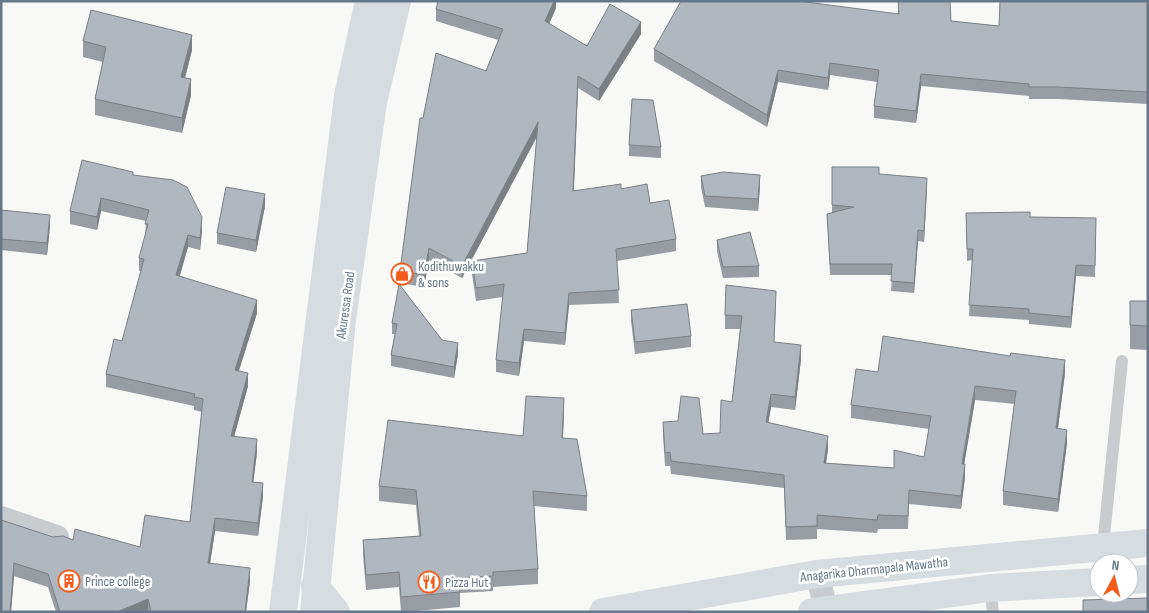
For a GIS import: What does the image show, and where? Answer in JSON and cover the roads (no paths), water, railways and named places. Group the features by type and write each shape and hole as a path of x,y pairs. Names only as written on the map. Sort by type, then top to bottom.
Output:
{"highway":[{"name":"Akuressa Road","path":"283,612 347,105 369,1"},
{"name":"Akuressa Road","path":"314,599 342,320 373,102 397,1"},
{"name":"Anagarika Dharmapala Mawatha","path":"603,612 817,574 1148,542"},
{"path":"822,611 991,600 1089,584"},
{"path":"314,599 336,612"}],"street":[{"path":"1,518 57,537"},
{"path":"817,574 822,611"}],"lane":[{"path":"1103,546 1122,361"}],"place":[{"name":"Kodithuwakku & sons","path":"402,274"},
{"name":"Prince college","path":"69,581"},
{"name":"Pizza Hut","path":"429,582"}]}
